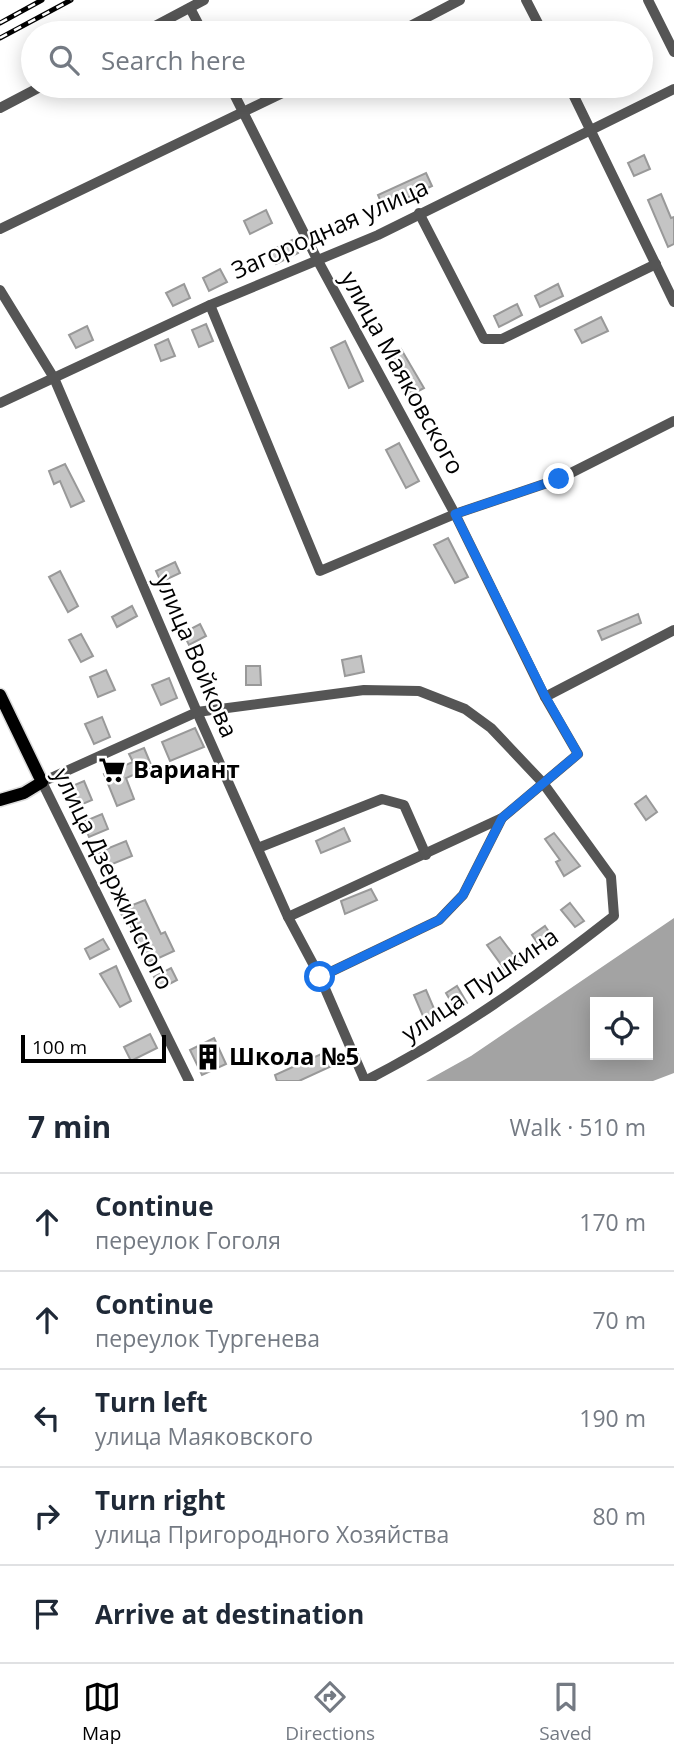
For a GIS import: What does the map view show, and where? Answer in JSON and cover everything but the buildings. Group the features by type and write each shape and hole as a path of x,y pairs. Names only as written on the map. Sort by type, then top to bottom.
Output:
{"main road":[{"name":"улица Дзержинского","path":"0,695 41,782"},
{"path":"0,800 24,793 41,782"}],"street":[{"path":"165,21 204,0"},
{"path":"420,21 460,0"},
{"path":"526,0 537,21"},
{"path":"648,0 674,52"},
{"path":"190,8 197,21"},
{"name":"Загородная улица","path":"0,403 210,305 318,261 419,214 674,89"},
{"path":"0,108 21,97"},
{"name":"улица Маяковского","path":"236,98 318,261 455,514 545,696 578,754 543,783"},
{"path":"0,229 275,98"},
{"path":"575,98 674,302"},
{"path":"419,214 484,339 502,339 656,264"},
{"name":"улица Войкова","path":"0,290 54,377 197,712 288,917 320,977 365,1081"},
{"path":"210,305 320,570 455,514 559,479 674,421"},
{"path":"545,696 674,630"},
{"path":"41,782 197,712 364,690 419,691 466,709 491,728 543,783 502,818 288,917"},
{"name":"улица Дзержинского","path":"41,782 189,1081"},
{"name":"улица Пушкина","path":"365,1081 417,1054 524,986 614,916 611,877 543,783"},
{"path":"258,848 382,799 404,805 426,855"},
{"path":"320,977 439,920 463,895 502,818"}],"shaded area":[{"path":"674,918 674,1073 653,1081 426,1081 471,1056"}],"railway":[{"path":"0,23 42,0"},
{"path":"32,21 71,0"},
{"path":"0,38 21,27"}],"place":[{"name":"Вариант","path":"112,770"},
{"name":"Школа №5","path":"208,1057"}],"route":[{"path":"320,977 439,920 463,895 502,818 578,754 545,696 455,514 559,479"}]}
